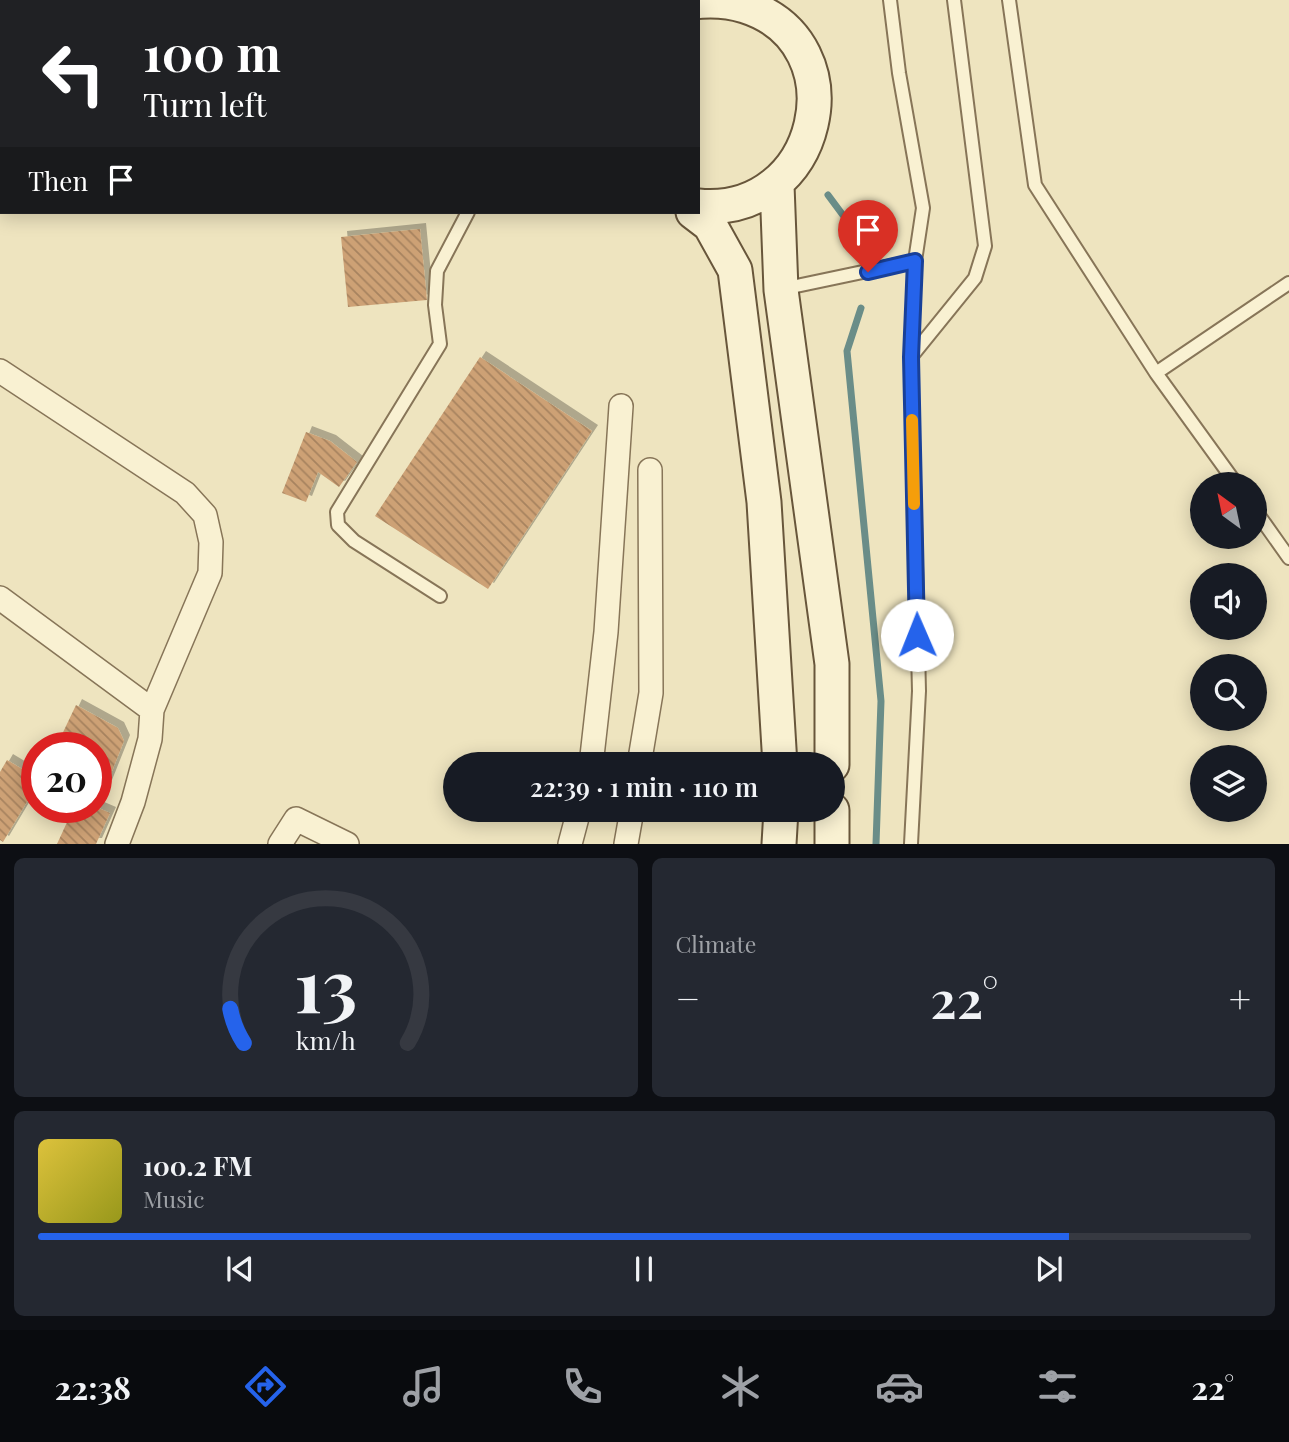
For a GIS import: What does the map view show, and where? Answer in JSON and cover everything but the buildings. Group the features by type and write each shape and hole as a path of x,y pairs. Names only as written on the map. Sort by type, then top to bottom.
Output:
{"main road":[{"path":"700,2 728,1 754,5 781,26 800,49 812,77 815,106 810,136 797,163 777,185 748,201 717,208 700,206"},
{"path":"777,185 781,290 832,664 832,752"},
{"path":"696,214 710,225 735,270 764,502 779,752"},
{"path":"779,844 780,822"},
{"path":"832,822 832,844"}],"street":[{"path":"0,371 185,494 205,515 211,542 210,573 152,710 150,739 133,802 117,844"},
{"path":"592,752 606,632 621,406"},
{"path":"641,752 651,693 650,470"},
{"path":"0,598 152,710"},
{"path":"280,844 296,819 348,844"},
{"path":"570,844 576,822"},
{"path":"626,844 630,822"}],"lane":[{"path":"890,0 923,208 915,261 911,357 919,691 911,844"},
{"path":"911,357 975,278 985,246 954,0"},
{"path":"1009,0 1035,184 1156,373 1228,472"},
{"path":"440,596 354,541 338,525 337,512 440,344 435,305 437,271 467,214"},
{"path":"781,290 915,261"},
{"path":"1156,373 1289,283"},
{"path":"1267,527 1289,558"}],"waterway":[{"path":"828,195 854,230"},
{"path":"861,308 847,351 881,701 876,844"}],"slow traffic":[{"path":"912,420 914,504"}],"route":[{"path":"868,272 915,261 911,357 917,635"}]}
